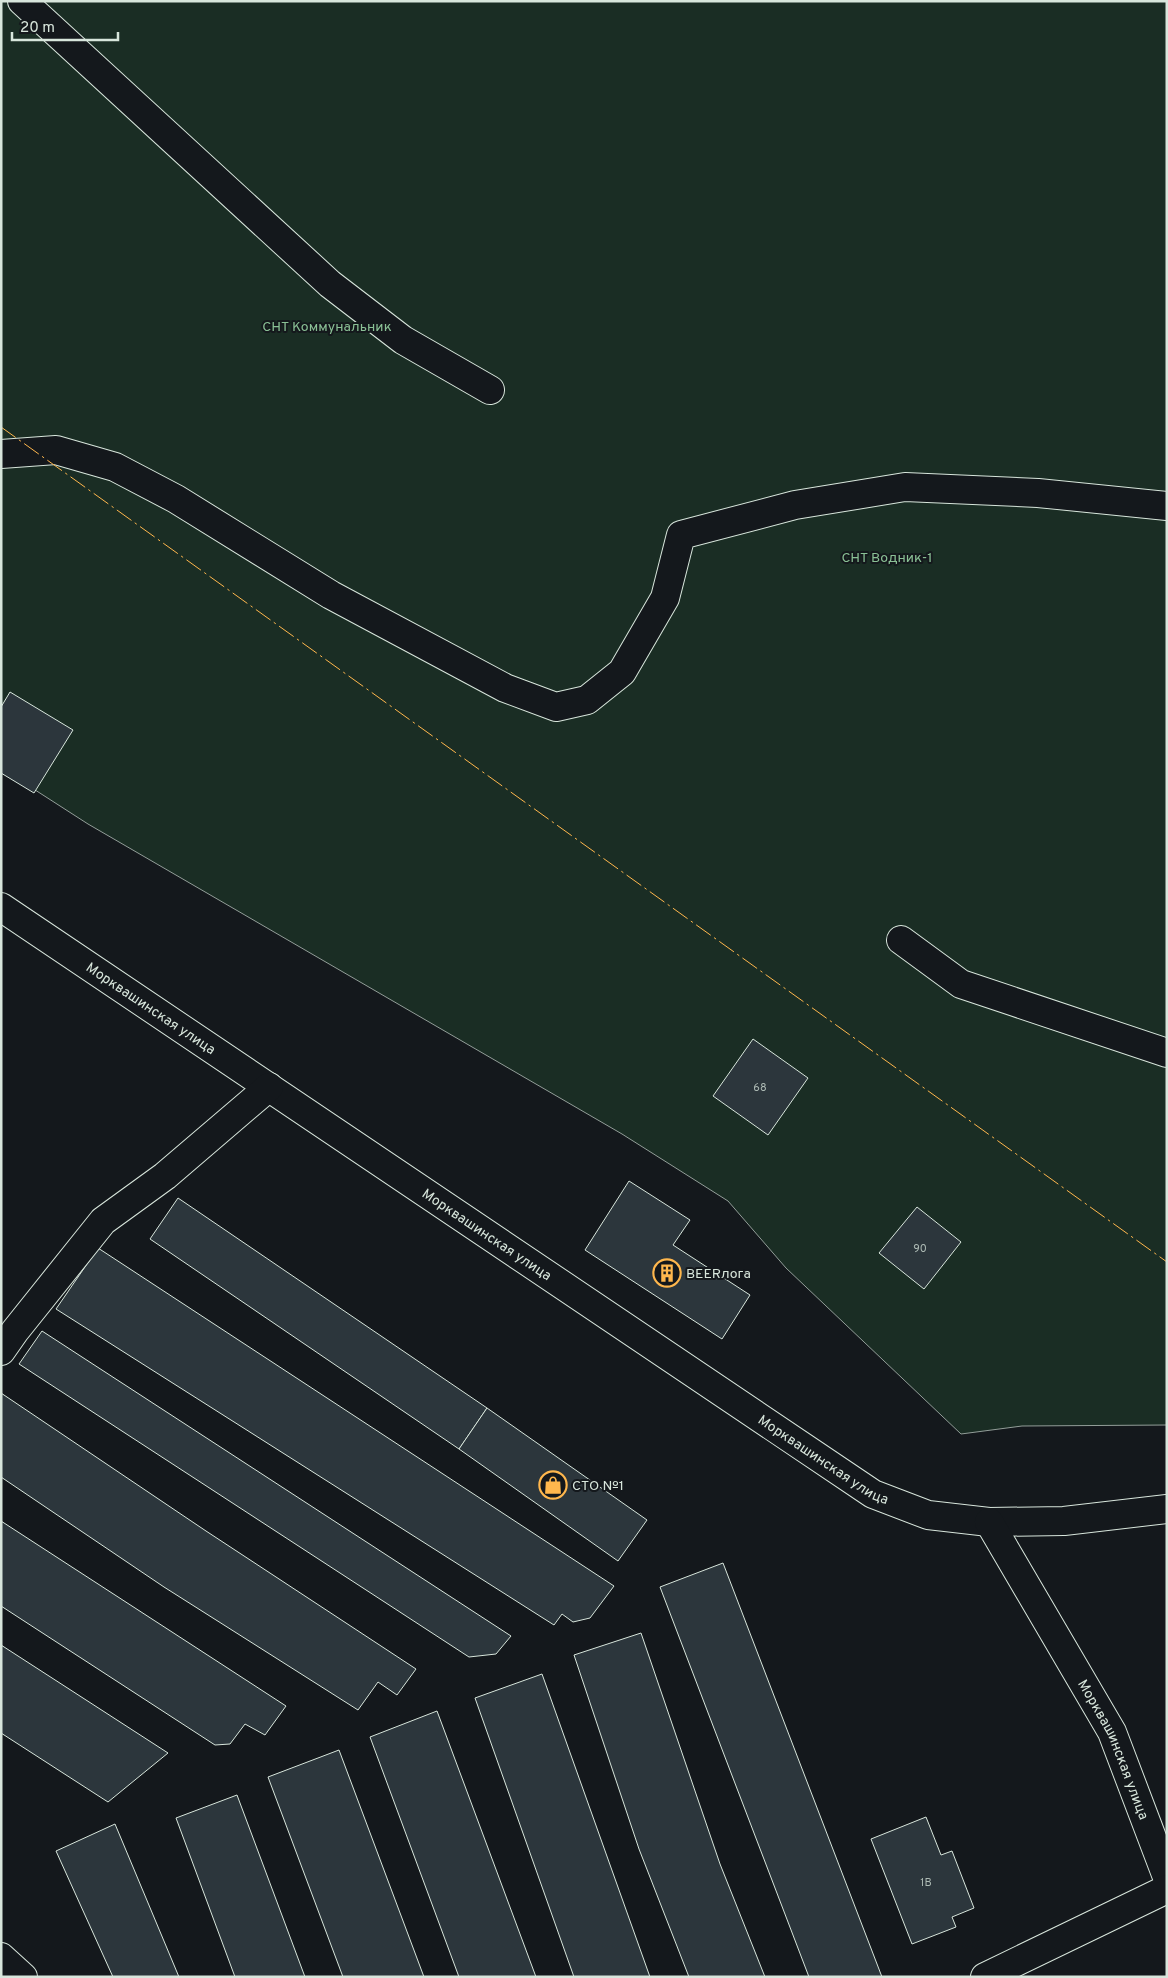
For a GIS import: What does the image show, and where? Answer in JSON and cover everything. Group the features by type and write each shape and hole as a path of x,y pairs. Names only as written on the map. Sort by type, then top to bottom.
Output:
{"street":[{"path":"22,1 330,284 403,340 490,390"},
{"path":"1,454 56,450 115,467 176,499 331,596 504,688 556,707 587,700 622,672 665,598 680,535 795,504 906,487 1038,494 1167,506"},
{"name":"Морквашинская улица","path":"1,907 873,1494 928,1515 989,1522 1064,1520 1167,1509"},
{"path":"901,940 961,984 1167,1053"},
{"path":"1,1351 103,1221 165,1176 269,1087"},
{"name":"Морквашинская улица","path":"989,1522 1112,1732 1167,1877"},
{"path":"985,1977 1167,1889"},
{"path":"1,1957 23,1977"}],"green space":[{"name":"СНТ Коммунальник","path":"1,1 1167,1 1167,1425 1022,1426 961,1434 786,1268 728,1201 622,1134 88,824 1,768"}],"building":[{"path":"10,692 73,730 34,793 1,773 1,707"},
{"path":"753,1039 808,1078 768,1135 713,1096"},
{"name":"BEERлога","path":"629,1181 690,1220 673,1245 750,1295 722,1339 585,1250"},
{"path":"178,1198 487,1408 459,1449 150,1239"},
{"path":"917,1207 961,1242 924,1289 879,1253"},
{"path":"98,1248 614,1586 590,1618 573,1622 562,1614 554,1625 56,1309"},
{"path":"42,1331 511,1636 496,1654 469,1657 19,1364"},
{"path":"1,1393 416,1669 397,1695 378,1682 358,1710 164,1587 1,1477"},
{"name":"СТО №1","path":"487,1408 647,1520 618,1561 459,1449"},
{"path":"1,1521 286,1706 265,1735 245,1724 230,1744 215,1745 1,1606"},
{"path":"723,1563 882,1977 809,1977 660,1587"},
{"path":"641,1633 720,1864 765,1977 689,1977 639,1849 574,1655"},
{"path":"1,1645 168,1753 108,1802 1,1733"},
{"path":"542,1674 650,1977 574,1977 475,1698"},
{"path":"437,1711 536,1977 459,1977 370,1737"},
{"path":"339,1750 424,1977 343,1977 268,1777"},
{"path":"237,1795 305,1977 235,1977 176,1818"},
{"path":"926,1817 941,1855 952,1851 974,1908 952,1917 956,1927 912,1944 871,1839"},
{"path":"115,1824 179,1977 113,1977 56,1851"}],"power":[{"path":"1,427 1167,1262"}],"place":[{"name":"BEERлога","path":"667,1273"},
{"name":"СТО №1","path":"553,1485"}],"park label":[{"name":"СНТ Водник-1","path":"887,557"}]}
